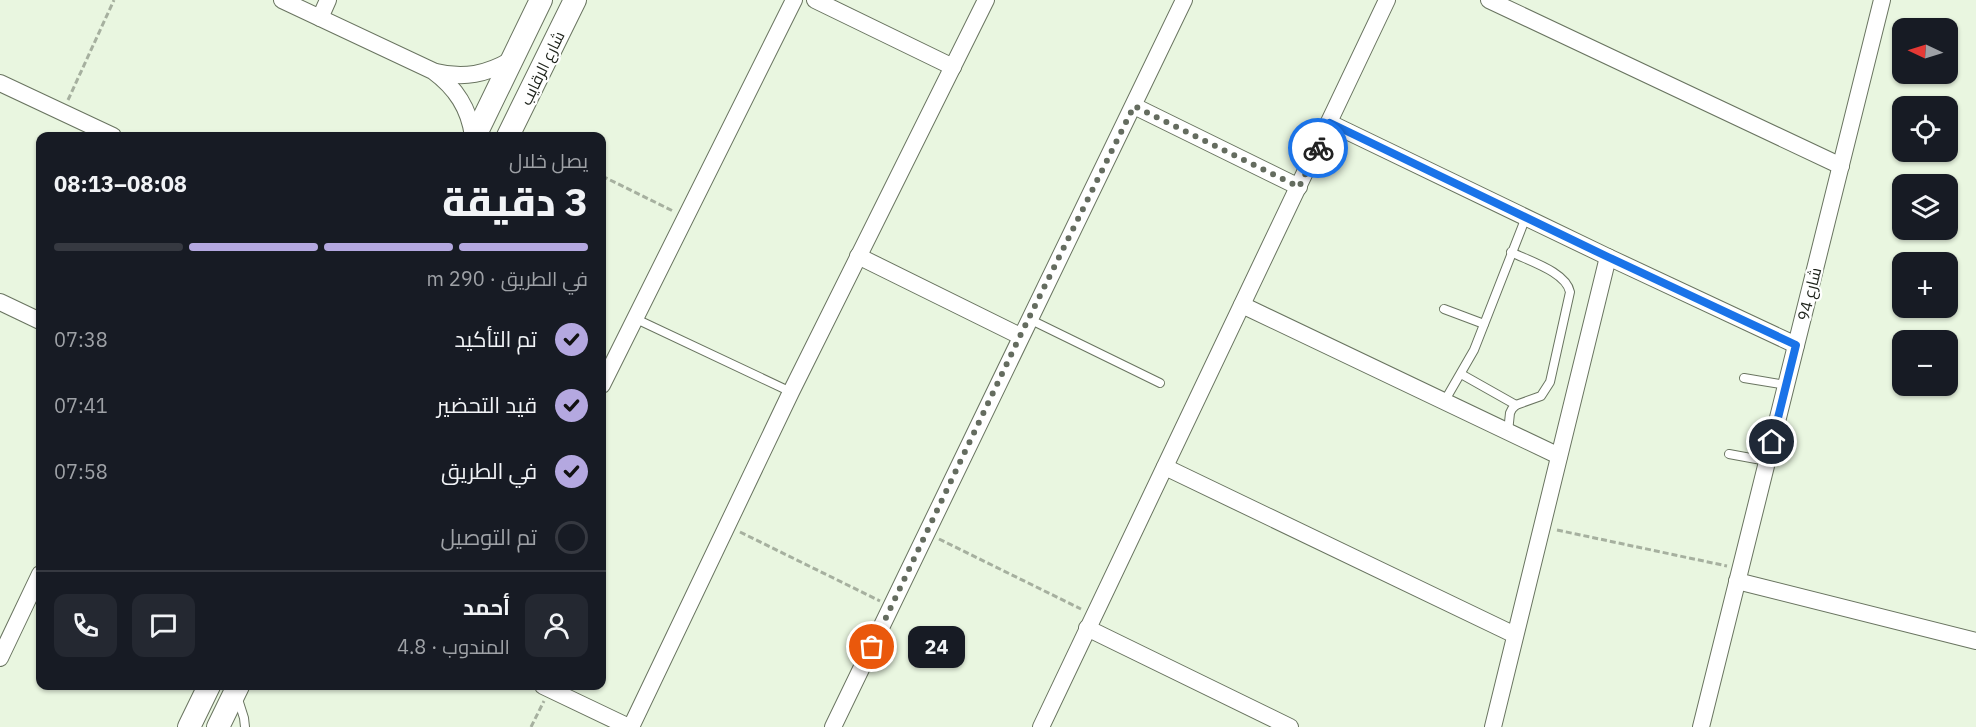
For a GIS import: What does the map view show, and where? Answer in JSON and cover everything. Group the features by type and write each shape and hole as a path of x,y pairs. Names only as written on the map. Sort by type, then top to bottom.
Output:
{"street":[{"path":"282,0 315,10 433,71 458,94 466,108 473,132"},
{"path":"315,10 328,0"},
{"name":"شارع الرقايب","path":"476,132 541,0"},
{"name":"شارع الرقايب","path":"510,132 575,0"},
{"path":"606,377 794,0"},
{"path":"815,0 953,67"},
{"path":"553,690 630,727 791,392 986,0"},
{"path":"833,727 1184,0"},
{"path":"1041,727 1388,0"},
{"path":"1489,0 1841,166"},
{"name":"شارع 94","path":"1701,727 1882,0"},
{"path":"433,71 465,76 497,68 512,60"},
{"path":"0,83 104,132"},
{"path":"1134,106 1299,187"},
{"path":"1330,123 1796,345"},
{"path":"858,256 1020,336"},
{"path":"1494,727 1608,257"},
{"path":"0,302 36,319"},
{"path":"1242,305 1559,456"},
{"path":"1165,467 1515,634"},
{"path":"1739,575 1976,641"},
{"path":"0,658 36,582"},
{"path":"1090,622 1290,727"},
{"path":"189,727 207,690"},
{"path":"218,727 238,695"}],"lane":[{"path":"1444,402 1474,350 1526,217"},
{"path":"1508,432 1510,413 1516,405 1541,396 1550,382 1570,292 1569,285 1561,276 1511,252"},
{"path":"1444,309 1484,324"},
{"path":"634,318 791,392"},
{"path":"1029,319 1160,383"},
{"path":"1461,374 1516,405"},
{"path":"1744,378 1786,385"},
{"path":"1729,454 1767,461"},
{"path":"238,695 245,727"},
{"path":"238,695 254,727"}],"path":[{"path":"62,112 114,0"},
{"path":"606,178 685,217"},
{"path":"728,526 892,607"},
{"path":"1541,527 1739,575"},
{"path":"927,534 1090,622"},
{"path":"531,727 546,690"}],"way so far":[{"path":"872,647 1020,336 1134,106 1299,187 1318,148"}],"place":[{"name":"24","path":"872,647"}],"route":[{"path":"1318,148 1330,123 1796,345 1772,442"}]}
